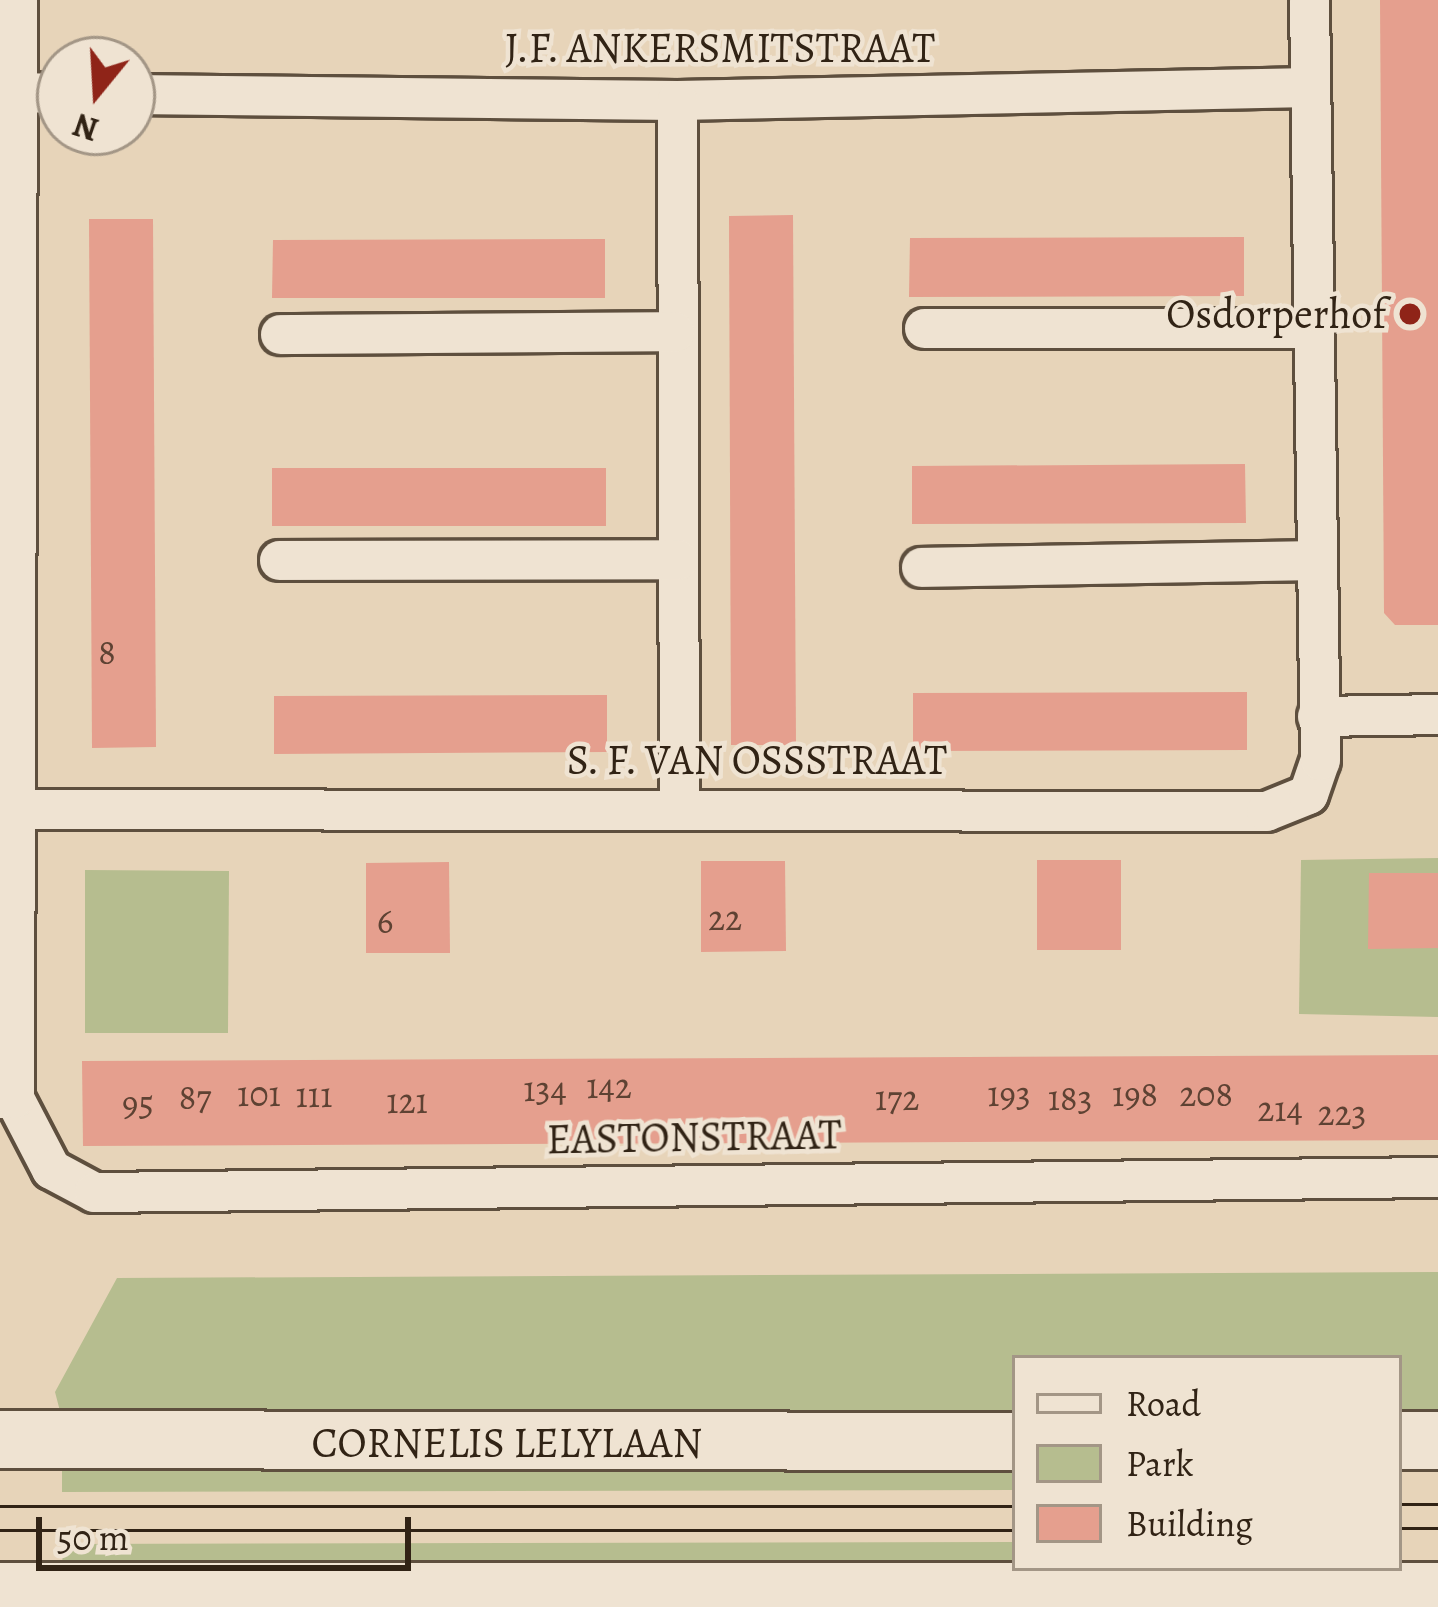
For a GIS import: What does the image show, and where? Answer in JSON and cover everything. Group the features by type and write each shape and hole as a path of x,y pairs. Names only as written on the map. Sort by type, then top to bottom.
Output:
{"main road":[{"name":"CORNELIS LELYLAAN","path":"0,1439 1012,1441"},
{"path":"1402,1440 1438,1440"},
{"path":"0,1591 1438,1591"}],"street":[{"path":"7,1098 17,0"},
{"path":"1310,0 1317,716 1438,714"},
{"name":"J.F. ANKERSMITSTRAAT","path":"156,94 676,100 1310,87"},
{"path":"19,92 36,92"},
{"path":"676,100 680,808"},
{"path":"924,328 1313,328"},
{"path":"280,334 674,331"},
{"path":"279,560 678,559"},
{"path":"921,567 1312,560"},
{"name":"S. F. VAN OSSSTRAAT","path":"9,809 1266,811 1308,794 1317,716"},
{"name":"EASTONSTRAAT","path":"7,1098 51,1169 94,1192 1438,1177"}],"green space":[{"path":"1438,858 1438,1017 1299,1014 1301,860"},
{"path":"85,870 229,871 228,1033 85,1033"},
{"path":"1438,1272 1438,1415 1402,1416 1402,1355 1012,1355 1012,1418 61,1415 55,1392 117,1278"},
{"path":"62,1470 1012,1470 1012,1490 62,1492"},
{"path":"1012,1542 1012,1567 62,1567 63,1544"}],"building":[{"name":"Osdorperhof","path":"1380,0 1438,0 1438,625 1395,625 1384,613"},
{"path":"793,215 796,745 731,745 729,216"},
{"path":"89,219 153,219 156,747 92,748"},
{"path":"1244,237 1244,296 909,297 910,238"},
{"path":"605,239 605,298 272,298 273,240"},
{"path":"1245,464 1246,523 912,524 912,466"},
{"path":"272,468 606,468 606,526 272,526"},
{"path":"1247,692 1247,750 913,751 913,693"},
{"path":"607,695 607,752 274,754 274,696"},
{"path":"1037,860 1121,860 1121,950 1037,950"},
{"path":"701,861 785,861 786,951 701,952"},
{"path":"449,862 450,953 366,953 366,863"},
{"path":"1369,873 1438,873 1438,948 1368,949"},
{"path":"1438,1055 1438,1140 83,1146 82,1061"}],"tram line":[{"path":"1402,1504 1438,1504"},
{"path":"0,1506 1012,1506"},
{"path":"1402,1528 1438,1528"},
{"path":"0,1530 1012,1530"}],"place":[{"name":"Osdorperhof","path":"1410,314"}]}
